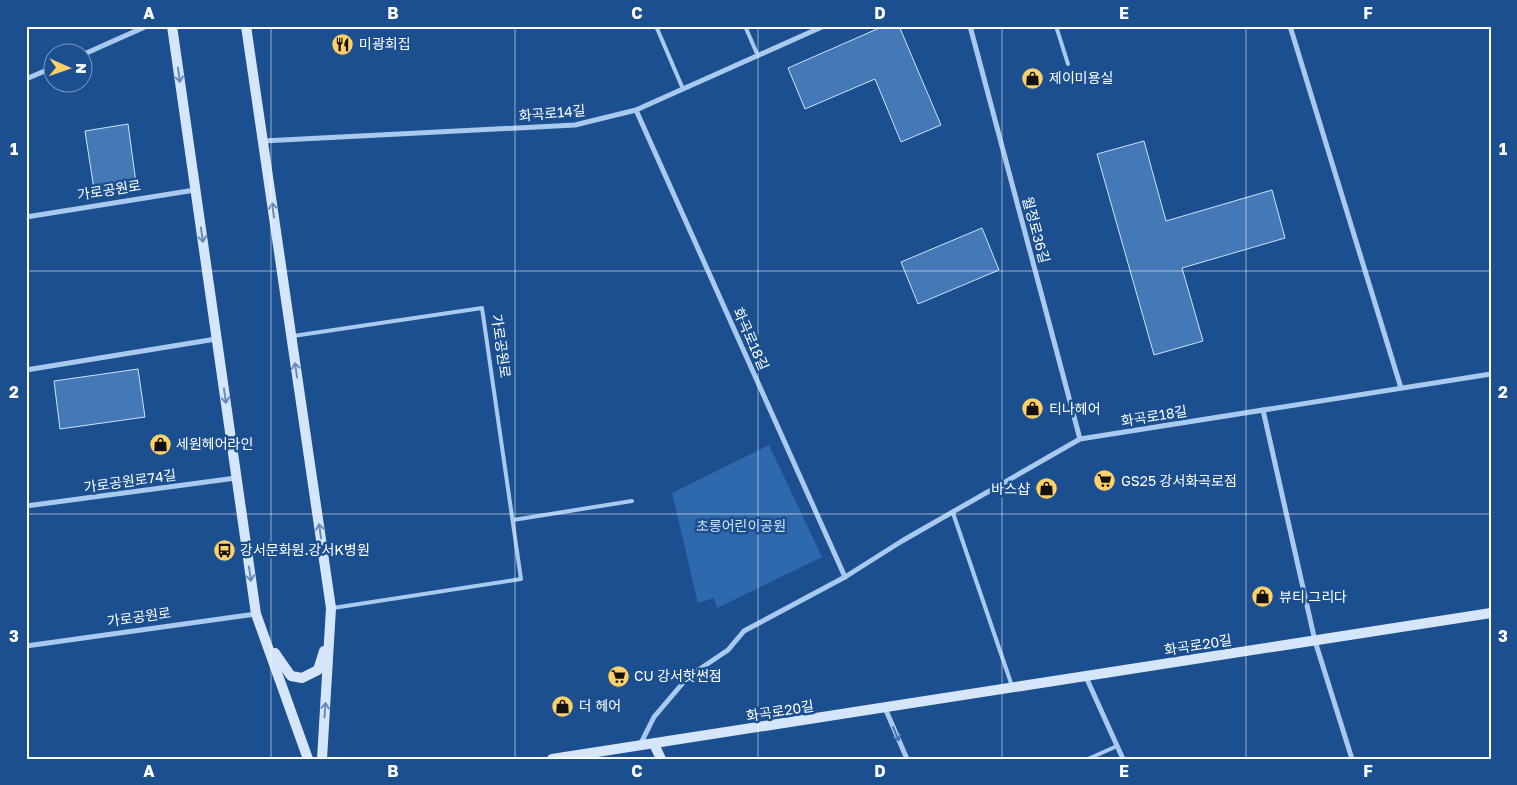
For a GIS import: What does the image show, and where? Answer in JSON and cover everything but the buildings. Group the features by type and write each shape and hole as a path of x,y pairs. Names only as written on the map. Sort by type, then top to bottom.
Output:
{"main road":[{"path":"172,26 256,614 308,759"},
{"path":"248,27 331,608 322,759"},
{"path":"256,614 280,663 291,676 302,678 318,670 324,654 331,608"},
{"name":"화곡로20길","path":"552,759 1491,613"},
{"path":"654,744 661,759"}],"street":[{"path":"92,50 147,26"},
{"name":"화곡로14길","path":"263,141 575,125 636,110 824,26"},
{"name":"월정로36길","path":"970,26 1080,439"},
{"path":"1290,26 1401,388"},
{"path":"26,79 42,72"},
{"name":"화곡로18길","path":"636,110 846,577"},
{"name":"가로공원로","path":"26,217 196,190"},
{"path":"26,370 217,338"},
{"name":"화곡로18길","path":"638,746 654,718 688,677 728,650 744,631 846,577 1080,439 1491,374"},
{"path":"1263,410 1315,641 1352,759"},
{"name":"가로공원로74길","path":"26,506 237,478"},
{"name":"가로공원로","path":"26,646 256,614"},
{"path":"1086,677 1123,759"},
{"path":"885,708 907,759"}],"lane":[{"path":"656,26 684,89"},
{"path":"745,26 758,56"},
{"path":"1056,26 1068,64"},
{"name":"가로공원로","path":"291,336 482,308 521,579 331,608"},
{"path":"513,520 632,502"},
{"path":"953,513 1013,688"},
{"path":"1088,759 1117,746"}],"green space":[{"name":"초롱어린이공원","path":"769,445 822,557 717,608 714,598 698,603 672,493"}],"place":[{"name":"미광회집","path":"343,44"},
{"name":"제이미용실","path":"1033,78"},
{"name":"티나헤어","path":"1033,409"},
{"name":"세원헤어라인","path":"160,444"},
{"name":"GS25 강서화곡로점","path":"1105,481"},
{"name":"바스샵","path":"1046,489"},
{"name":"강서문화원.강서K병원","path":"224,550"},
{"name":"뷰티 그리다","path":"1263,597"},
{"name":"CU 강서핫썬점","path":"618,676"},
{"name":"더 헤어","path":"563,706"}]}
